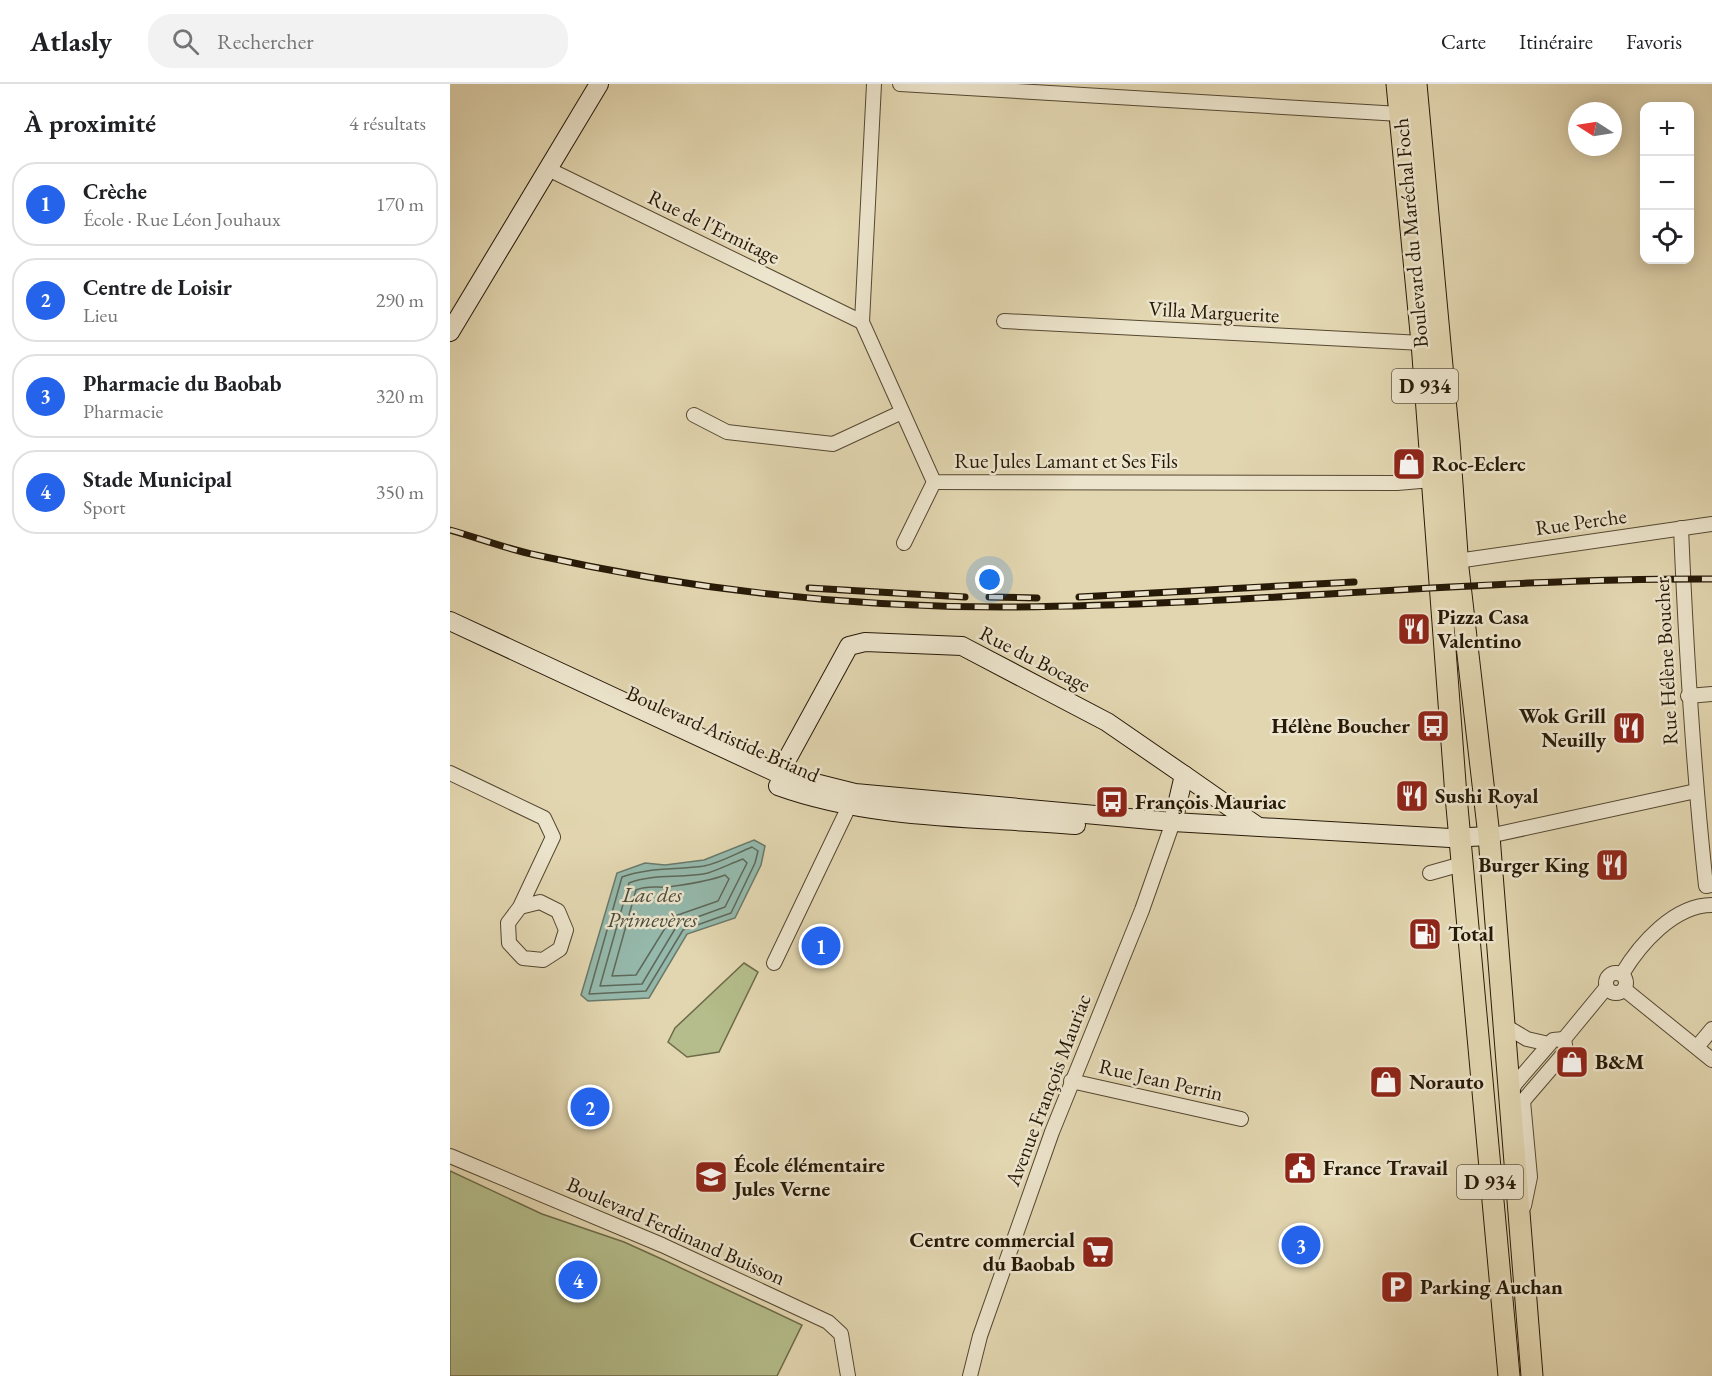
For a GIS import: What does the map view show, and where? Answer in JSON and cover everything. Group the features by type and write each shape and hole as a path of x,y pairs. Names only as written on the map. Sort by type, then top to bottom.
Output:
{"main road":[{"path":"450,332 599,84"},
{"name":"Boulevard du Maréchal Foch","path":"1397,84 1422,343 1462,864 1509,1376"},
{"name":"Boulevard du Maréchal Foch","path":"1416,84 1448,431 1457,561 1489,836 1504,1026 1515,1100 1520,1223 1532,1376"},
{"name":"Boulevard Aristide Briand","path":"450,621 779,774 853,800"},
{"name":"Boulevard Aristide Briand","path":"450,634 770,783 817,800 853,800 1137,828 1173,822 1460,838 1489,836"},
{"name":"Rue du Bocage","path":"779,774 849,646 864,642 962,646 1107,722 1261,828"},
{"path":"1448,689 1465,738 1474,819 1489,836"},
{"path":"1173,822 1184,776"},
{"path":"1460,838 1477,861 1480,894 1495,922"},
{"path":"1483,1100 1515,1100"}],"street":[{"name":"Rue Jules Lamant et Ses Fils","path":"874,84 862,322 934,482 1397,483 1432,480"},
{"path":"900,84 1400,114"},
{"name":"Rue de l'Ermitage","path":"548,169 862,322"},
{"name":"Villa Marguerite","path":"1004,321 1422,343"},
{"path":"694,415 727,432 833,444 902,412"},
{"path":"904,543 934,482"},
{"name":"Rue Perche","path":"1457,561 1712,524"},
{"name":"Rue Hélène Boucher","path":"1681,528 1688,696 1696,791 1706,886 1712,885"},
{"path":"1688,696 1712,694"},
{"path":"450,772 544,818 553,837 520,907 508,923 509,943 523,958 543,960 560,949 566,930 558,911 540,902 520,907"},
{"path":"1489,836 1696,791"},
{"path":"774,963 853,800"},
{"name":"Avenue François Mauriac","path":"970,1376 980,1336 1071,1081 1142,910 1173,822"},
{"path":"1430,873 1462,864"},
{"path":"1622,974 1651,934 1664,924 1702,905 1712,905"},
{"path":"1515,1100 1515,1084 1553,1040 1564,1039 1606,988 1605,981 1609,975 1615,972 1622,974"},
{"path":"1606,988 1615,993 1624,989 1626,983 1622,974"},
{"path":"1624,989 1712,1060"},
{"path":"1504,1026 1520,1036 1549,1044"},
{"path":"1696,1047 1712,1029"},
{"path":"1515,1100 1566,1051 1564,1039"},
{"name":"Rue Jean Perrin","path":"1071,1081 1241,1119"},
{"name":"Boulevard Ferdinand Buisson","path":"450,1156 662,1245 828,1322 841,1334 848,1376"}],"green space":[{"path":"744,963 758,972 719,1052 687,1057 668,1042 675,1028"},
{"path":"450,1171 542,1214 624,1242 802,1325 777,1376 450,1376"}],"water":[{"name":"Lac des Primevères","path":"754,840 765,846 761,865 735,918 687,934 649,998 588,1001 581,995 617,873 645,863 665,865 704,860"}],"railway":[{"path":"450,530 525,553 654,578 775,594 896,604 1017,607 1104,605 1538,583 1712,579"},
{"path":"1079,597 1354,582"},
{"path":"809,588 965,597"},
{"path":"989,597 1037,598"}],"place":[{"name":"Roc-Eclerc","path":"1409,464"},
{"name":"Pizza Casa Valentino","path":"1414,629"},
{"name":"Hélène Boucher","path":"1433,726"},
{"name":"Wok Grill Neuilly","path":"1629,728"},
{"name":"Sushi Royal","path":"1412,796"},
{"name":"François Mauriac","path":"1112,802"},
{"name":"Burger King","path":"1612,865"},
{"name":"Total","path":"1425,934"},
{"name":"Crèche","path":"821,946"},
{"name":"B&M","path":"1572,1062"},
{"name":"Norauto","path":"1386,1082"},
{"name":"Centre de Loisir","path":"590,1107"},
{"name":"France Travail","path":"1300,1168"},
{"name":"École élémentaire Jules Verne","path":"711,1177"},
{"name":"Pharmacie du Baobab","path":"1301,1245"},
{"name":"Centre commercial du Baobab","path":"1098,1252"},
{"name":"Stade Municipal","path":"578,1280"},
{"name":"Parking Auchan","path":"1397,1287"}]}
